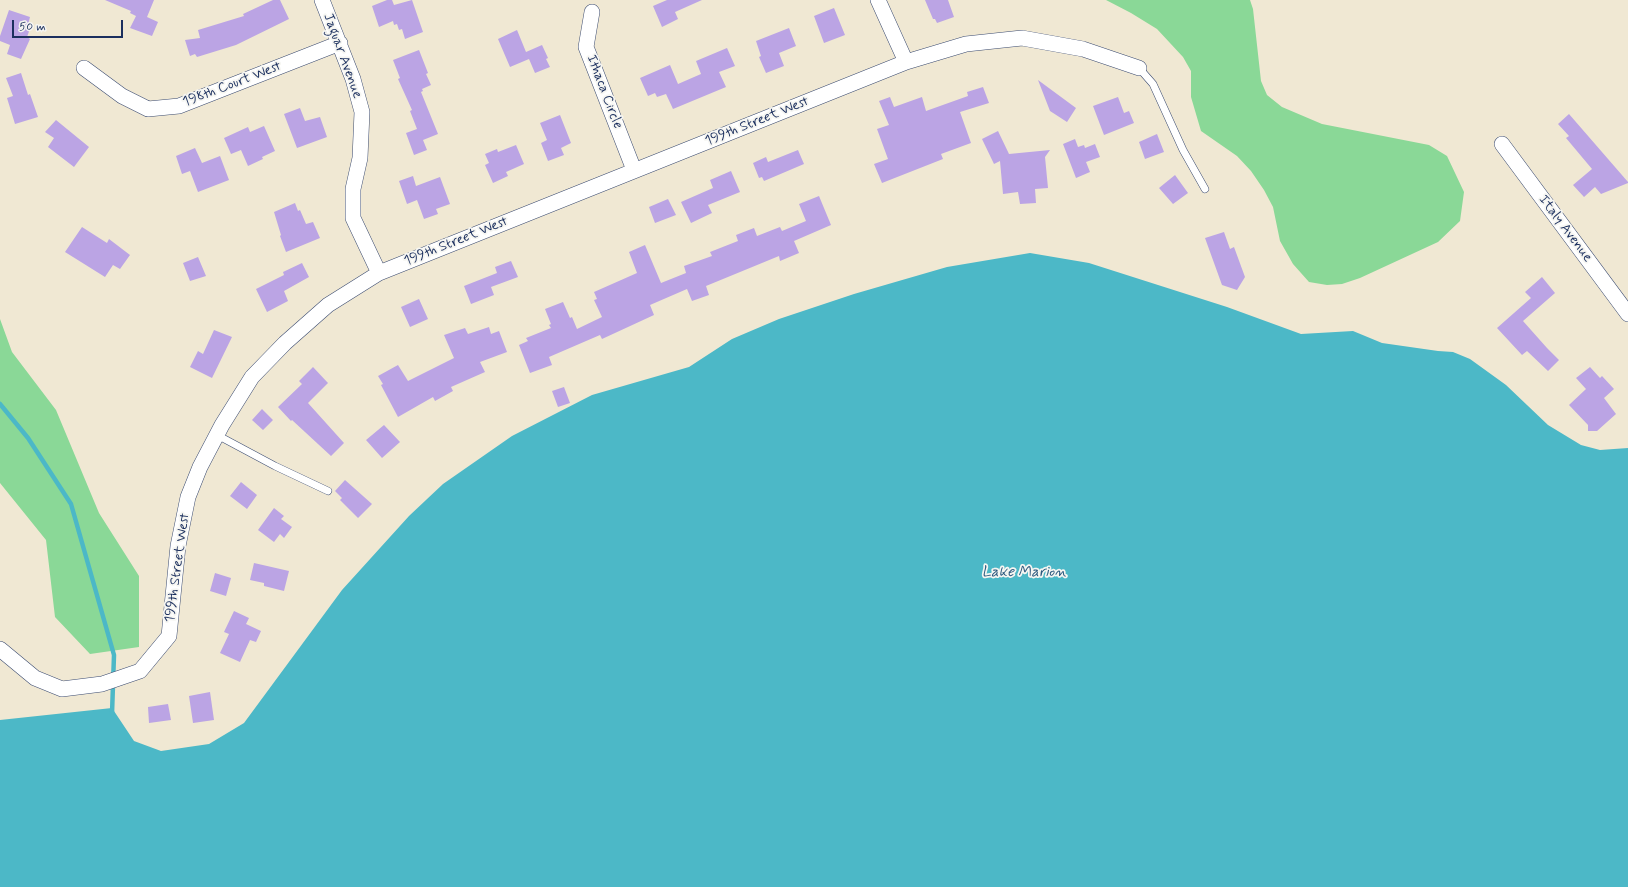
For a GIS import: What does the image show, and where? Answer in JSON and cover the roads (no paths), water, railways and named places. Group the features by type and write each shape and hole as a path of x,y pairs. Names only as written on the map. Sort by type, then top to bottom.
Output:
{"street":[{"name":"Jaguar Avenue","path":"322,0 354,79 362,112 360,158 353,189 353,218 379,273"},
{"path":"878,0 906,62"},
{"name":"Ithaca Circle","path":"592,12 586,47 634,170"},
{"name":"199th Street West","path":"0,649 35,678 62,689 102,684 140,671 169,636 178,546 188,497 200,467 217,435 252,377 285,343 328,305 379,273 906,62 966,44 1022,38 1083,49 1138,68"},
{"name":"198th Court West","path":"84,68 122,96 148,109 179,106 340,43"},
{"name":"Italy Avenue","path":"1502,144 1628,314"}],"lane":[{"path":"1138,68 1153,84 1183,150 1205,189"},
{"path":"217,435 274,466 328,491"}],"water":[{"name":"Lake Marion","path":"1030,253 1089,263 1227,307 1301,334 1353,331 1382,343 1453,352 1470,359 1506,385 1548,425 1581,445 1600,450 1628,448 1628,887 0,887 0,720 112,708 134,741 161,751 209,744 244,723 342,590 409,516 443,484 512,436 592,395 689,367 732,339 779,319 854,294 947,267"}],"waterway":[{"path":"0,404 28,438 71,504 114,655 112,714"}]}
